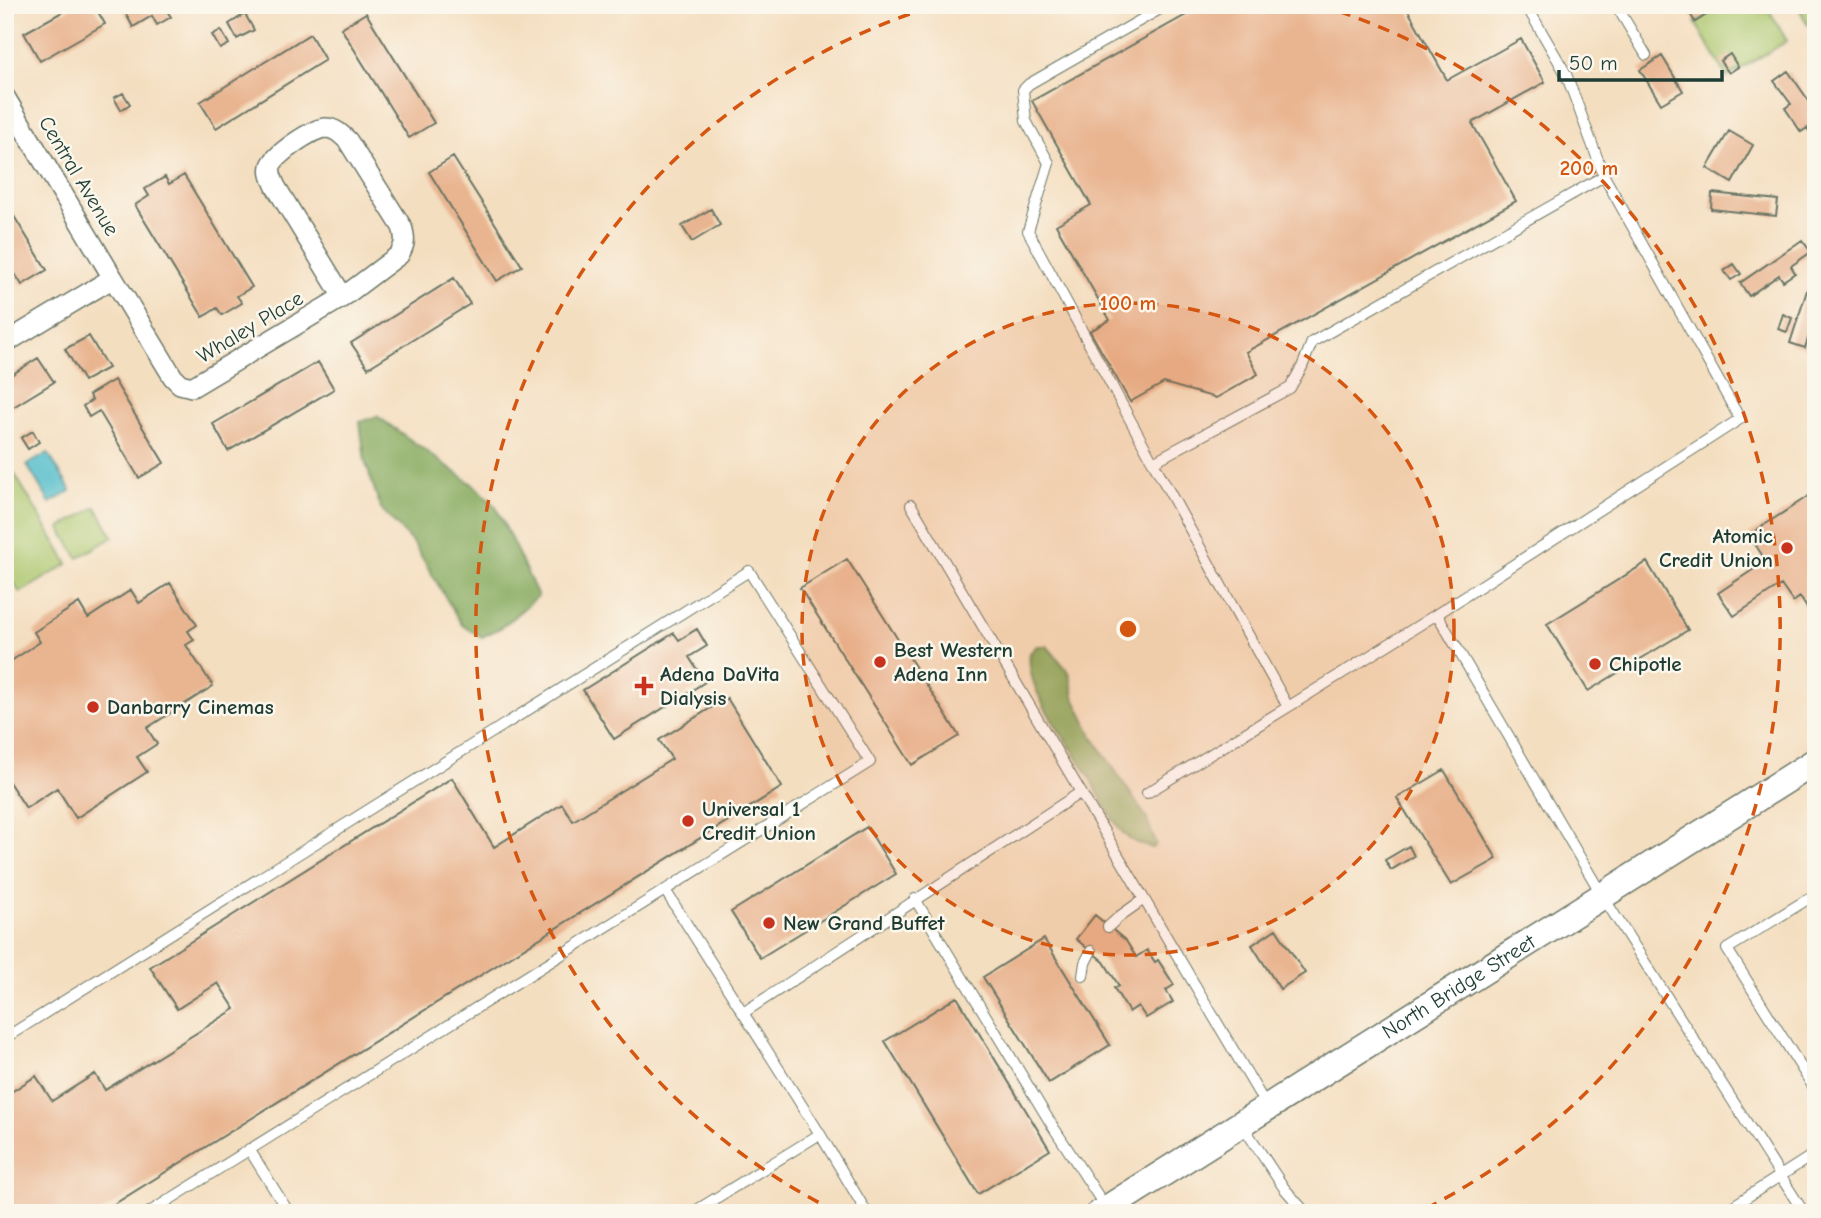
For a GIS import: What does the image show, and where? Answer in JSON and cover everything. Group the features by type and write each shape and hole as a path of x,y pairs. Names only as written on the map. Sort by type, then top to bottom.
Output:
{"main road":[{"name":"North Bridge Street","path":"1103,1211 1816,761"}],"street":[{"name":"Central Avenue","path":"5,97 113,278"},
{"name":"Whaley Place","path":"113,278 173,377 180,384 192,387 343,297 399,255 405,246 405,236 348,141 338,131 327,128 317,129 282,152 272,162 270,173 275,187 343,297"},
{"path":"5,343 113,278"}],"lane":[{"path":"1167,5 1028,84 1023,90 1026,121 1049,163 1028,231 1288,708"},
{"path":"1147,793 1288,708 1740,419 1604,176 1566,74 1525,5"},
{"path":"1616,5 1646,55"},
{"path":"1153,462 1290,388 1312,342 1604,176"},
{"path":"911,505 1268,1107"},
{"path":"5,1038 749,571 870,762 148,1213"},
{"path":"1437,614 1602,895 1804,1213"},
{"path":"743,1013 1081,792"},
{"path":"665,890 867,1213"},
{"path":"1816,894 1727,949 1816,1091"},
{"path":"915,899 1103,1211"},
{"path":"1108,927 1144,899"},
{"path":"1083,976 1091,951"},
{"path":"1241,1124 1303,1212"},
{"path":"692,1213 820,1134"},
{"path":"249,1149 289,1213"},
{"path":"1722,1213 1816,1153"}],"green space":[{"path":"1722,5 1766,5 1787,41 1727,77 1695,22"},
{"path":"1797,5 1816,5 1816,21 1808,25"},
{"path":"377,416 475,486 496,507 538,596 502,627 482,637 462,625 414,544 381,509 365,461 360,422"},
{"path":"7,461 68,564 20,593 5,568"},
{"path":"96,507 113,537 78,558 60,528"},
{"path":"1037,646 1047,646 1069,672 1075,700 1093,737 1146,817 1156,844 1153,848 1134,842 1119,828 1050,716 1041,700 1030,668 1030,653"}],"water":[{"path":"48,453 71,491 50,503 27,465"}],"building":[{"path":"75,5 94,5 105,24 40,61 24,33"},
{"path":"121,5 169,5 165,8 171,17 157,25 152,16 133,27"},
{"path":"1204,5 1405,5 1447,80 1521,39 1545,82 1472,123 1516,201 1246,352 1258,374 1216,398 1164,383 1130,402 1090,331 1110,320 1056,225 1091,205 1032,101"},
{"path":"1685,5 1722,5 1695,22"},
{"path":"366,13 434,123 409,138 341,28"},
{"path":"245,14 254,30 237,39 229,24"},
{"path":"221,30 229,44 220,49 212,35"},
{"path":"310,34 325,60 216,128 200,102"},
{"path":"1730,54 1738,67 1729,73 1720,61"},
{"path":"1662,56 1683,91 1661,104 1640,70"},
{"path":"1788,71 1816,111 1816,132 1812,135 1807,128 1801,132 1785,108 1791,104 1774,81"},
{"path":"123,93 130,104 121,110 114,98"},
{"path":"1729,131 1753,145 1732,183 1707,168"},
{"path":"453,157 522,266 497,281 429,172"},
{"path":"184,175 252,287 237,296 242,303 222,315 217,308 203,317 135,205 149,196 145,189 165,177 169,184"},
{"path":"1712,193 1778,200 1776,216 1711,209"},
{"path":"711,209 720,225 692,242 682,226"},
{"path":"12,213 47,270 22,285 5,258 5,217"},
{"path":"1802,240 1811,252 1791,266 1795,273 1783,281 1779,275 1749,296 1740,283"},
{"path":"1734,264 1741,274 1731,280 1724,271"},
{"path":"454,278 470,304 368,368 351,343"},
{"path":"1811,278 1816,280 1816,314 1805,348 1790,343"},
{"path":"1783,314 1792,318 1787,332 1778,329"},
{"path":"1813,333 1816,334 1816,347 1809,344"},
{"path":"89,336 108,368 84,381 65,349"},
{"path":"38,358 54,382 5,412 5,379"},
{"path":"318,362 334,389 228,451 213,424"},
{"path":"114,380 164,463 139,478 99,411 89,417 83,406 92,400 89,395"},
{"path":"33,431 39,442 28,449 21,438"},
{"name":"Atomic Credit Union","path":"1816,491 1816,606 1809,611 1800,597 1793,602 1781,585 1734,616 1718,593 1766,561 1749,535"},
{"name":"Best Western Adena Inn","path":"847,559 959,736 912,765 800,588"},
{"path":"1647,562 1688,630 1588,691 1547,624"},
{"name":"Danbarry Cinemas","path":"170,583 197,625 188,631 194,640 186,645 213,686 147,728 157,744 137,757 147,772 76,818 57,788 26,808 5,776 5,665 40,642 34,632 79,603 88,618 131,590 139,603"},
{"name":"Adena DaVita Dialysis","path":"697,629 707,646 689,657 705,682 614,739 583,690 674,633 679,640"},
{"path":"727,698 782,787 100,1213 5,1213 5,1096 36,1076 52,1101 95,1074 105,1090 235,1009 218,983 177,1009 150,967 452,778 494,847 562,804 573,821 672,759 659,740"},
{"path":"1444,770 1497,859 1451,885 1397,798"},
{"path":"867,827 896,874 760,958 731,912"},
{"path":"1409,846 1414,856 1391,870 1385,860"},
{"path":"1095,915 1126,941 1136,957 1147,950 1155,962 1158,960 1174,985 1166,990 1173,1002 1146,1018 1138,1006 1129,1012 1114,988 1119,986 1104,962 1076,939"},
{"path":"1276,929 1305,973 1280,989 1252,945"},
{"path":"1044,939 1110,1045 1049,1083 983,977"},
{"path":"957,997 1050,1150 978,1194 885,1041"}],"place":[{"name":"Atomic Credit Union","path":"1787,548"},
{"name":"Best Western Adena Inn","path":"880,662"},
{"name":"Chipotle","path":"1595,664"},
{"name":"Adena DaVita Dialysis","path":"644,686"},
{"name":"Danbarry Cinemas","path":"93,707"},
{"name":"Universal 1 Credit Union","path":"688,821"},
{"name":"New Grand Buffet","path":"769,923"}]}
